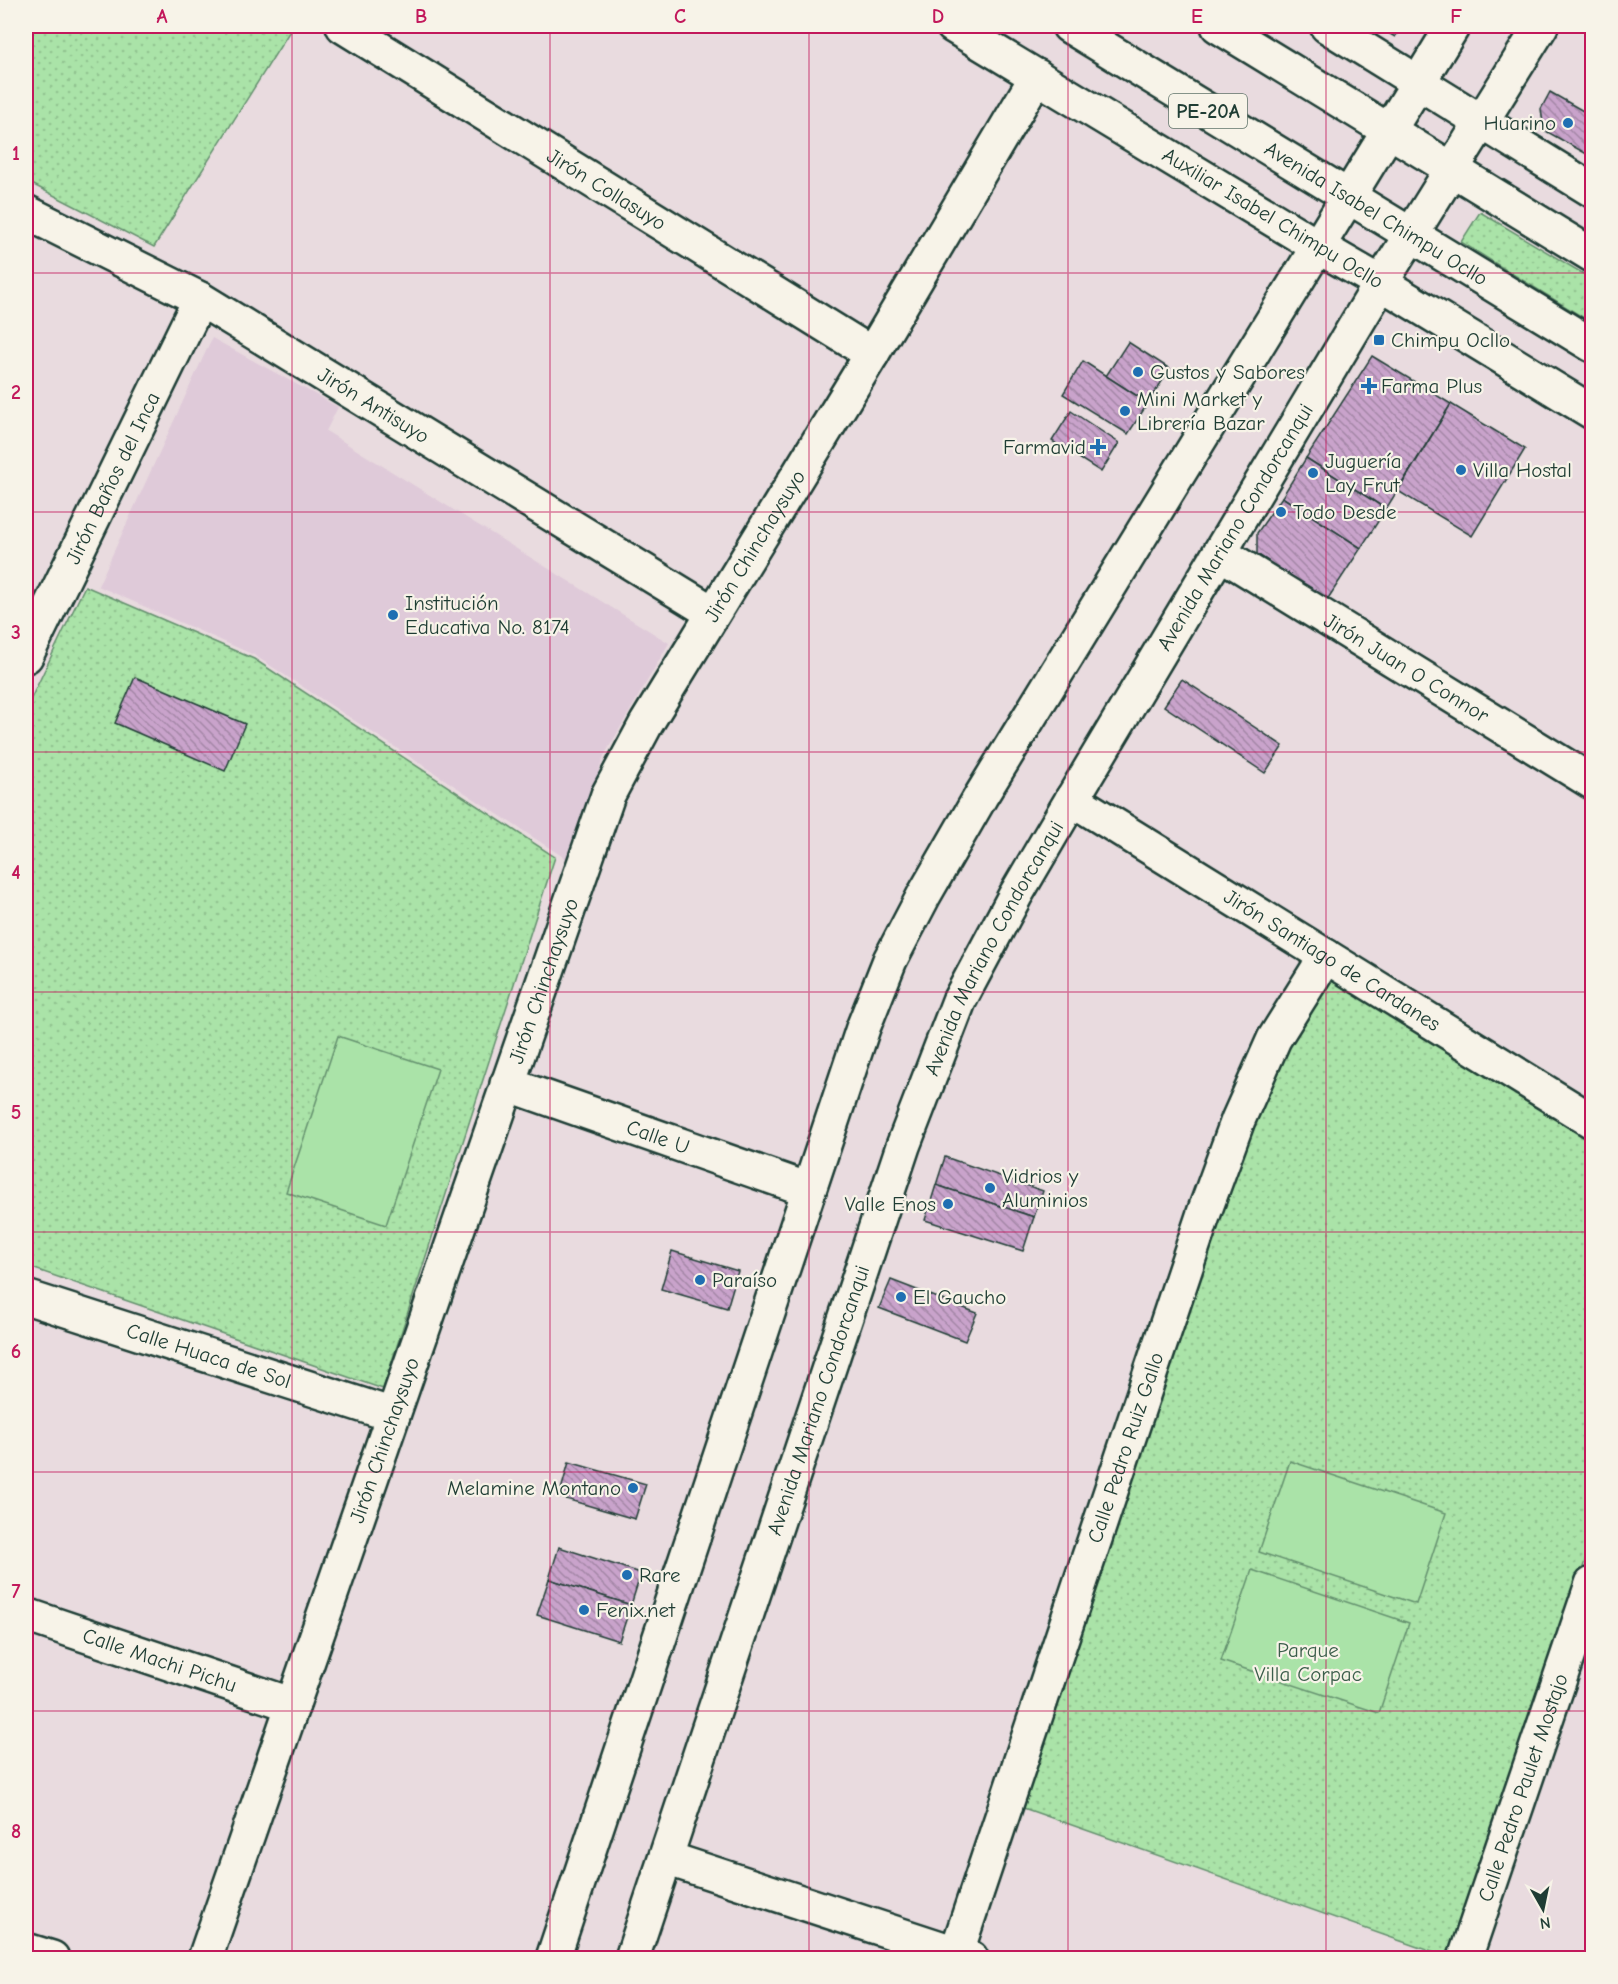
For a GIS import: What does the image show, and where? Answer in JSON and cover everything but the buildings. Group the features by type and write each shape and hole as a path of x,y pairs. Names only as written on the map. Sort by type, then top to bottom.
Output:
{"street":[{"name":"Jirón Collasuyo","path":"342,26 872,354"},
{"name":"Auxiliar Isabel Chimpu Ocllo","path":"953,26 1593,412"},
{"name":"Avenida Isabel Chimpu Ocllo","path":"1069,26 1593,345"},
{"path":"1218,26 1593,255"},
{"path":"1327,26 1593,190"},
{"path":"553,1959 863,1028 890,960 924,895 987,787 1453,26"},
{"name":"Avenida Mariano Condorcanqui","path":"632,1959 914,1115 959,1001 1015,896 1072,799 1381,283 1541,26"},
{"name":"Jirón Chinchaysuyo","path":"205,1959 608,795 646,724 872,354 1037,76"},
{"name":"Jirón Antisuyo","path":"26,212 200,299 713,613"},
{"name":"Jirón Baños del Inca","path":"26,656 200,299"},
{"name":"Jirón Juan O Connor","path":"1220,553 1593,782"},
{"name":"Jirón Santiago de Cardanes","path":"1072,799 1593,1121"},
{"name":"Calle Pedro Ruiz Gallo","path":"963,1956 1204,1210 1234,1130 1274,1040 1326,956"},
{"name":"Calle U","path":"507,1084 809,1190"},
{"name":"Calle Huaca de Sol","path":"26,1297 393,1415"},
{"name":"Calle Pedro Paulet Mostajo","path":"1465,1959 1593,1584"},
{"name":"Calle Machi Pichu","path":"26,1615 293,1705"},
{"path":"666,1858 963,1956"},
{"path":"26,1950 52,1959"}],"shaded area":[{"name":"Institución Educativa No. 8174","path":"212,338 338,407 326,431 669,643 604,756 568,860 254,655 98,586"}],"green space":[{"path":"26,26 293,26 154,247 26,181"},
{"path":"1480,212 1592,279 1592,323 1461,242"},
{"path":"85,586 254,659 555,857 383,1389 26,1266 26,709"},
{"name":"Parque Villa Corpac","path":"1332,973 1592,1140 1592,1541 1449,1958 1015,1805 1248,1128 1294,1033"},
{"path":"338,1036 438,1069 386,1225 286,1192"},
{"path":"1290,1461 1446,1513 1416,1604 1259,1552"},
{"path":"1252,1570 1409,1623 1379,1713 1221,1661"}],"place":[{"name":"Huarino","path":"1568,123"},
{"name":"Chimpu Ocllo","path":"1379,340"},
{"name":"Gustos y Sabores","path":"1138,372"},
{"name":"Farma Plus","path":"1369,386"},
{"name":"Mini Market y Librería Bazar","path":"1125,411"},
{"name":"Farmavid","path":"1098,447"},
{"name":"Villa Hostal","path":"1461,470"},
{"name":"Juguería Lay Frut","path":"1313,473"},
{"name":"Todo Desde","path":"1281,512"},
{"name":"Institución Educativa No. 8174","path":"393,615"},
{"name":"Vidrios y Aluminios","path":"990,1188"},
{"name":"Valle Enos","path":"948,1204"},
{"name":"Paraíso","path":"700,1280"},
{"name":"El Gaucho","path":"901,1297"},
{"name":"Melamine Montano","path":"633,1488"},
{"name":"Rare","path":"627,1575"},
{"name":"Fenix.net","path":"584,1610"}]}
